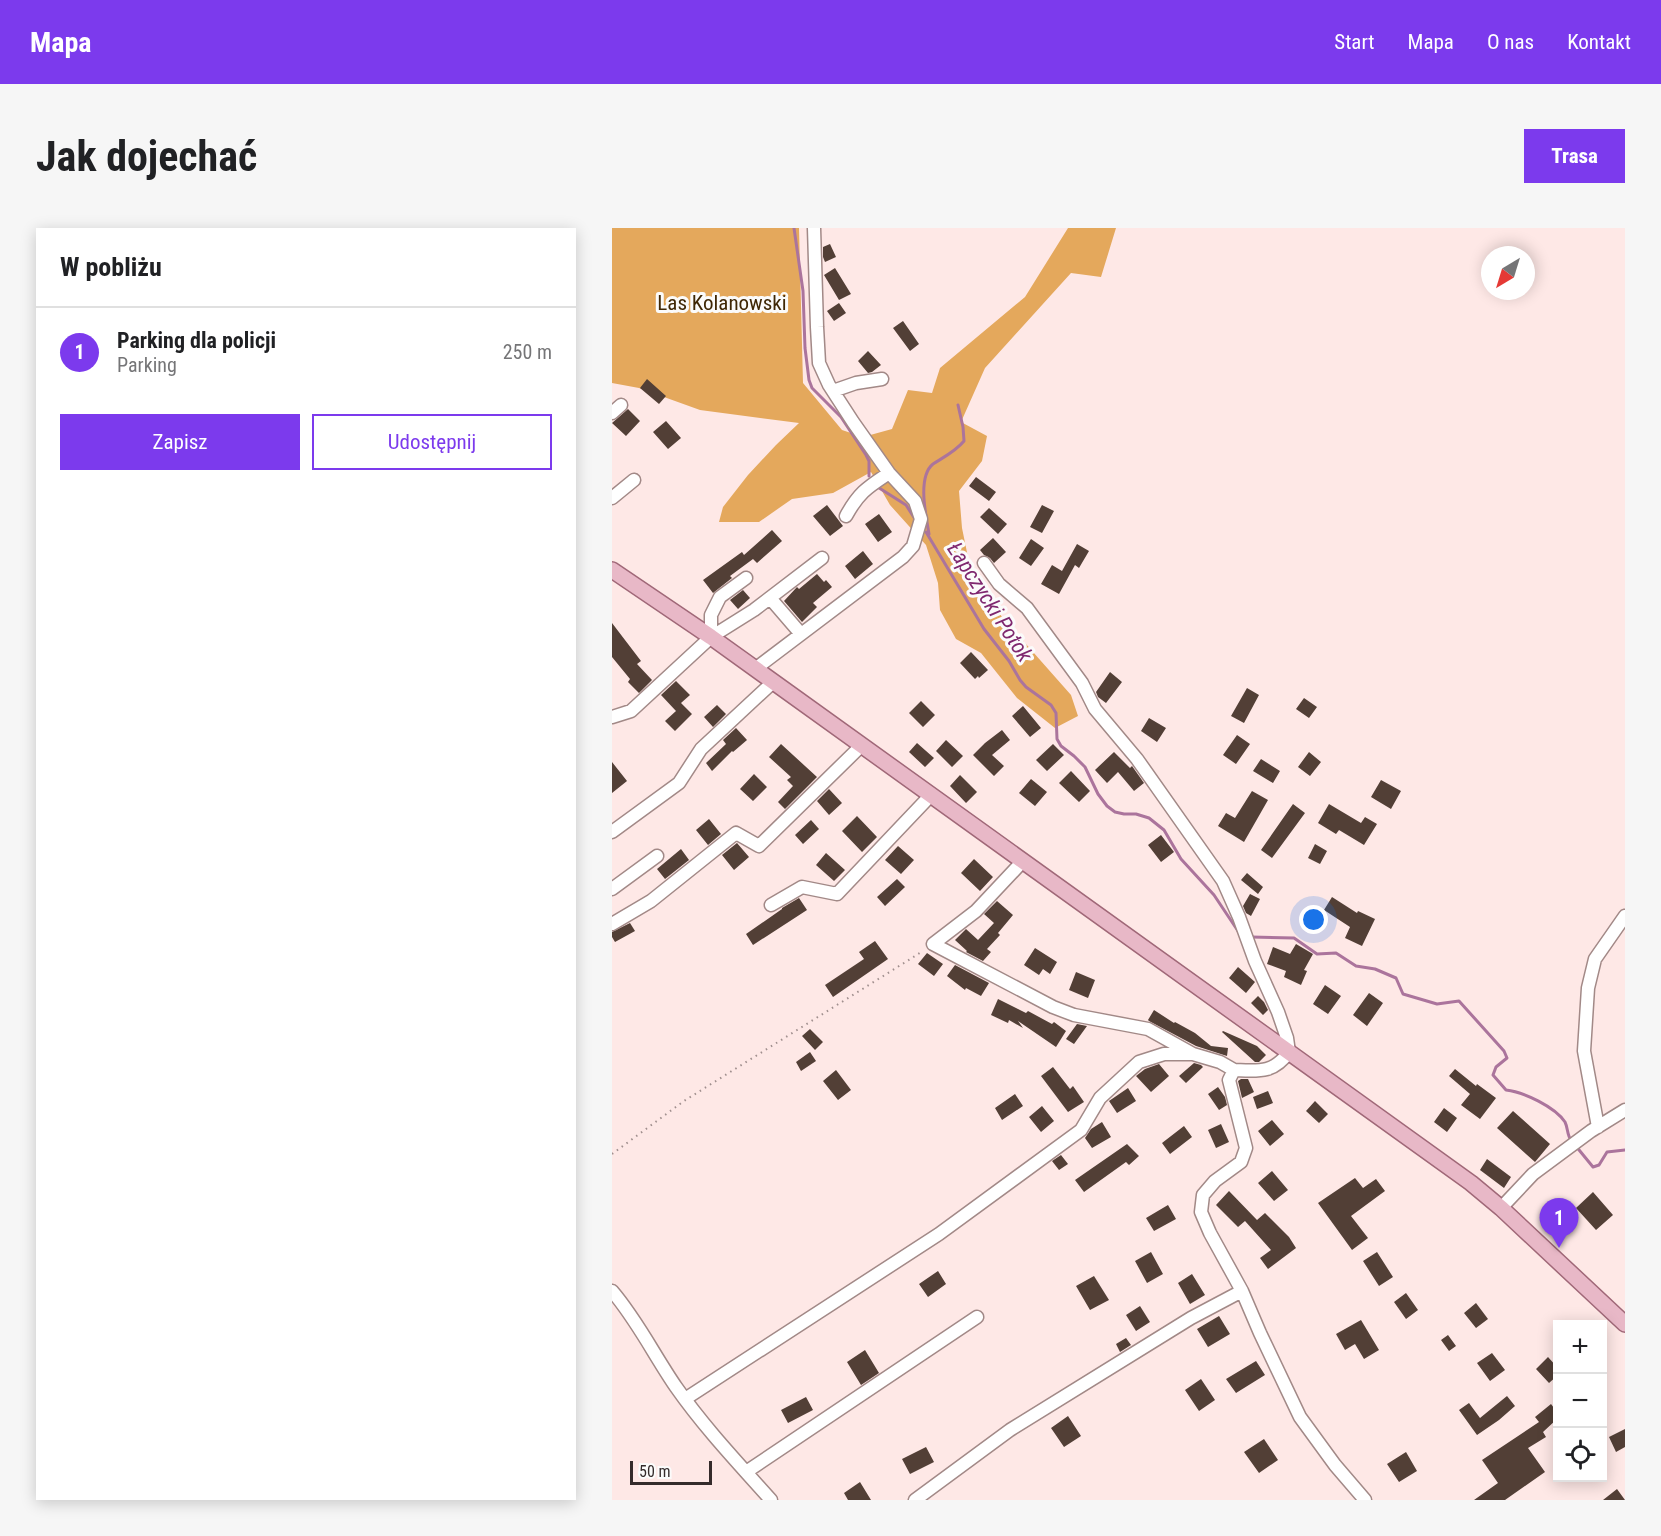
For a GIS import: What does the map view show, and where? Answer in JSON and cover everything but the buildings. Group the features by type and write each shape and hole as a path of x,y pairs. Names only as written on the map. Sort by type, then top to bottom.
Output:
{"main road":[{"path":"612,570 756,669 1443,1162 1502,1208 1625,1324"}],"street":[{"path":"756,669 903,557 913,546 921,519 915,501 889,473 853,422 833,391 819,363 814,228"},
{"path":"833,391 856,383 882,379"},
{"path":"846,516 864,489 889,473"},
{"path":"612,498 634,480"},
{"path":"612,717 631,711 711,637 754,610 822,558"},
{"path":"984,563 999,584 1027,608 1082,683 1095,709 1137,759 1223,881 1278,1012 1289,1052 1277,1065 1264,1071 1234,1070 1220,1062 1193,1054 1149,1029 1074,1014 1053,1007 933,944 976,911 1023,861"},
{"path":"711,637 711,615 720,597 746,578"},
{"path":"770,598 801,634"},
{"path":"612,832 679,783 701,749 773,682"},
{"path":"612,924 651,901 736,833 759,846 862,746"},
{"path":"771,905 802,887 837,894 931,795"},
{"path":"612,889 657,856"},
{"path":"1598,1127 1584,1051 1588,988 1595,959 1625,916"},
{"path":"685,1399 939,1234 1081,1130 1100,1098 1139,1062 1164,1054 1193,1054"},
{"path":"1234,1070 1229,1080 1246,1148 1241,1162 1215,1181 1203,1195 1201,1212 1242,1291 1300,1417 1335,1466 1365,1500"},
{"path":"1502,1208 1533,1174 1625,1110"},
{"path":"1612,1118 1625,1123"},
{"path":"612,1291 625,1306 685,1399 704,1424 771,1500"},
{"path":"915,1500 1010,1430 1191,1318 1242,1291"},
{"path":"746,1472 977,1317"}],"path":[{"path":"612,1154 684,1101 933,944"}],"green space":[{"name":"Las Kolanowski","path":"612,228 799,228 803,383 842,430 863,437 892,429 908,390 932,393 940,368 1025,297 1068,228 1116,228 1101,277 1071,273 985,368 961,422 987,436 982,461 959,491 962,528 971,572 1002,617 1071,695 1078,716 1055,728 1017,698 981,653 956,639 940,610 938,583 926,545 890,505 871,472 833,493 792,499 759,522 719,522 723,507 748,475 799,423 700,410 639,388 612,383"}],"waterway":[{"name":"Łapczycki Potok","path":"794,228 803,291 805,348 809,380 812,388 841,417 866,455 869,461 869,476"},
{"path":"929,534 924,497 925,478 933,464 954,451 964,441 958,405"},
{"name":"Łapczycki Potok","path":"876,486 906,505 915,519"},
{"name":"Łapczycki Potok","path":"926,532 984,629 1009,661 1020,680 1051,705 1056,713 1057,739 1061,746 1085,767 1098,794 1107,806 1115,812 1149,818 1164,830 1181,859 1214,895 1240,934"},
{"name":"Łapczycki Potok","path":"1251,937 1294,938 1317,954 1336,953 1356,966 1375,969 1396,978 1403,994 1437,1004 1459,1001 1504,1051 1507,1058 1496,1067 1493,1075 1506,1090 1530,1097 1554,1111 1565,1122 1571,1140"},
{"name":"Łapczycki Potok","path":"1575,1145 1593,1167 1599,1165 1607,1152 1625,1150"}],"place":[{"name":"Parking dla policji","path":"1559,1248"}]}
